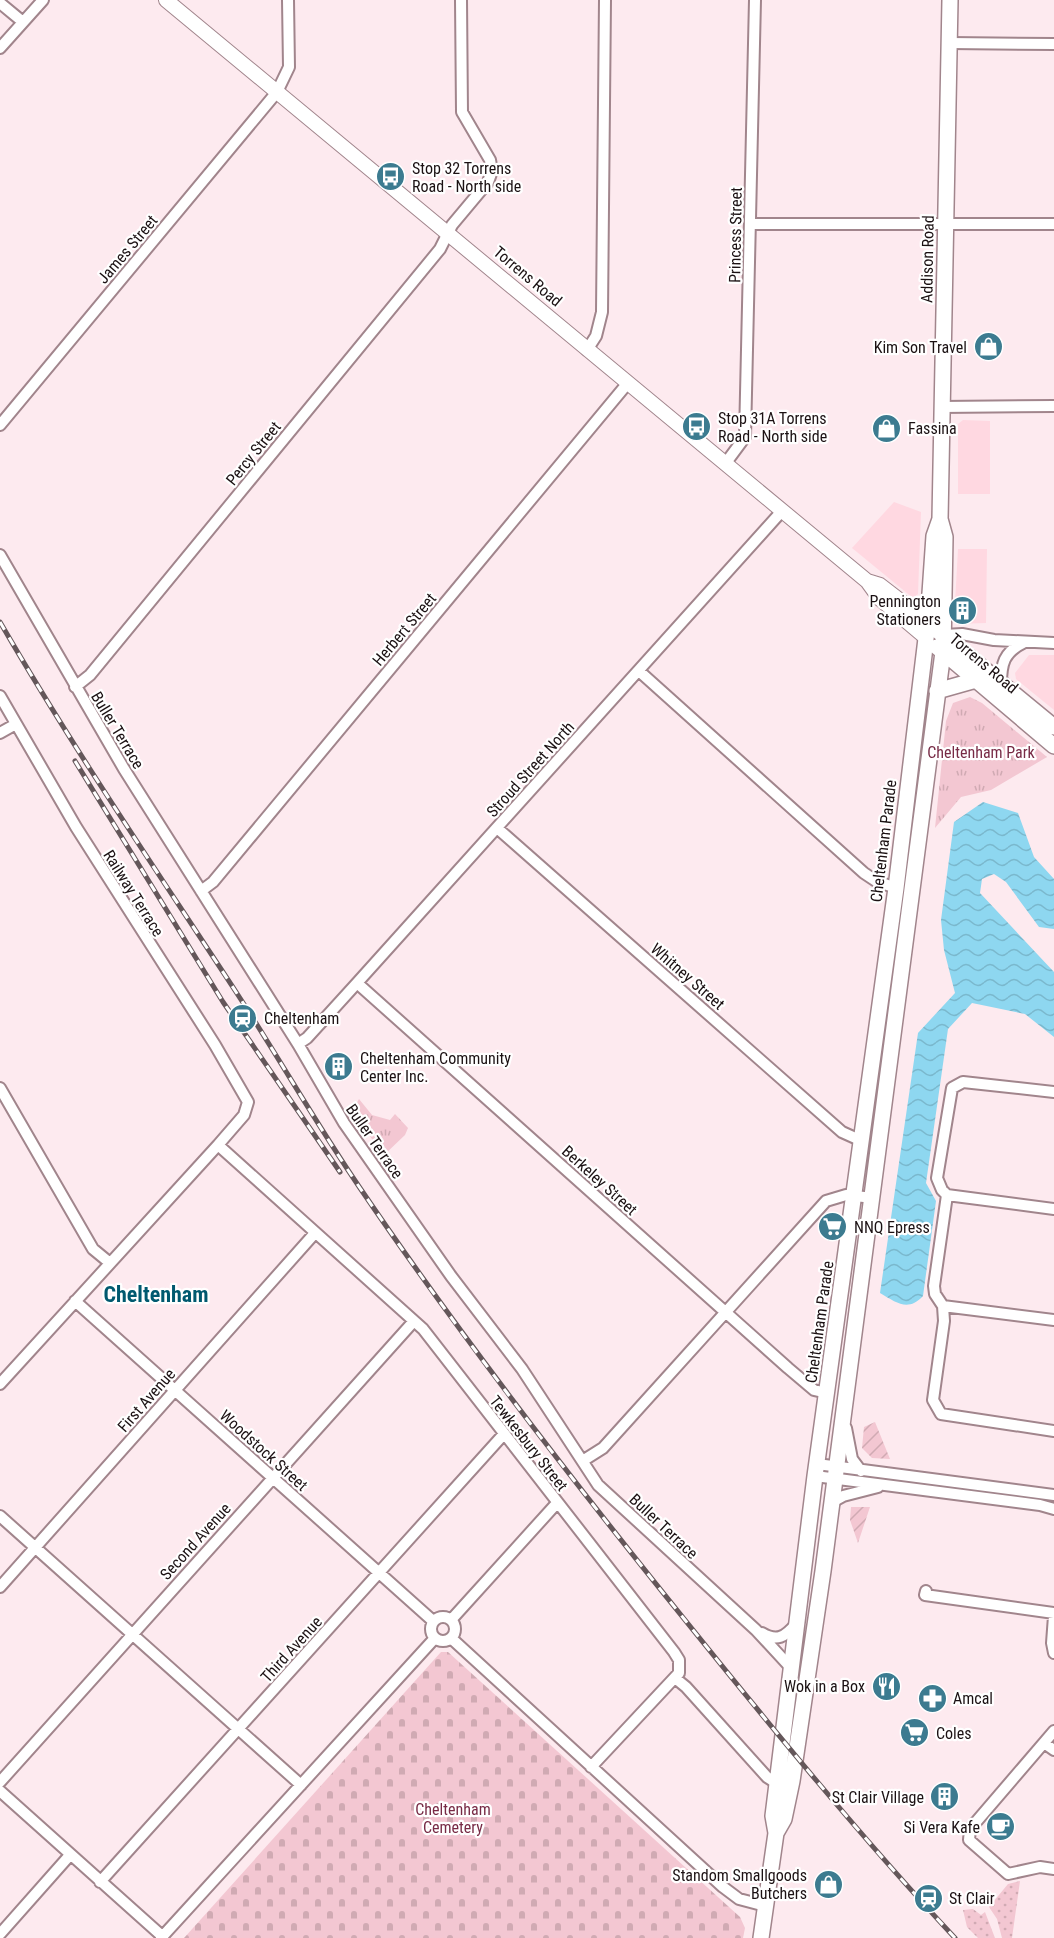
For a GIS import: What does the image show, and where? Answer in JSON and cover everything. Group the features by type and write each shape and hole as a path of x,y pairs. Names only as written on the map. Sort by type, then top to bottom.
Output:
{"main road":[{"name":"Addison Road","path":"943,652 945,537 940,519 941,407 950,0"},
{"name":"Addison Road","path":"925,637 934,536 940,519"},
{"name":"Torrens Road","path":"928,622 1054,727"},
{"name":"Torrens Road","path":"925,637 1054,746"},
{"name":"Cheltenham Parade","path":"762,1938 776,1833 772,1816 793,1670 816,1470 896,888 925,637"},
{"name":"Cheltenham Parade","path":"776,1833 784,1819 795,1764 873,1198 943,652"},
{"path":"937,691 976,680"}],"street":[{"path":"0,48 43,0"},
{"name":"Torrens Road","path":"166,0 867,581 880,599 925,637"},
{"name":"James Street","path":"0,425 277,92 288,67 288,0"},
{"name":"Percy Street","path":"75,687 90,675 433,258 488,182 492,171 490,160 462,112 461,0"},
{"path":"587,350 596,336 602,312 605,0"},
{"name":"Princess Street","path":"725,464 745,437 755,0"},
{"path":"0,3 23,22"},
{"path":"950,43 1054,44"},
{"path":"750,224 1054,224"},
{"name":"Herbert Street","path":"201,891 213,882 627,384"},
{"path":"941,407 1054,406"},
{"name":"Stroud Street North","path":"298,1044 307,1038 357,983 782,511"},
{"name":"Buller Terrace","path":"0,555 75,687 298,1044 316,1079 350,1132 451,1276 522,1369 584,1460 598,1485 756,1630 793,1670"},
{"name":"Torrens Road","path":"867,581 880,585 928,622"},
{"path":"944,635 962,634 1023,643 1054,643"},
{"path":"1001,684 1001,668 1006,655 1023,643"},
{"path":"639,671 864,873 876,881 896,888"},
{"name":"Railway Terrace","path":"0,696 81,836 215,1045 248,1102 243,1115 218,1144"},
{"path":"0,733 16,724"},
{"name":"Whitney Street","path":"497,828 842,1132 862,1141"},
{"name":"Berkeley Street","path":"357,983 814,1390 827,1393"},
{"path":"1054,1092 963,1082 955,1084 952,1088 937,1178 947,1196 1054,1209"},
{"path":"0,1088 93,1249 110,1263"},
{"path":"0,1384 218,1144"},
{"name":"Tewkesbury Street","path":"218,1144 423,1329 503,1435 674,1652 680,1667 675,1678"},
{"path":"584,1460 603,1448 826,1201 838,1196 873,1198"},
{"path":"947,1196 934,1286 935,1294 943,1306 944,1321 933,1400 941,1414 1054,1431"},
{"name":"First Avenue","path":"0,1587 315,1233"},
{"name":"Woodstock Street","path":"75,1301 433,1621"},
{"path":"943,1306 1054,1320"},
{"name":"Second Avenue","path":"0,1782 414,1321"},
{"path":"844,1410 852,1459 861,1471"},
{"name":"Third Avenue","path":"100,1882 503,1435"},
{"path":"816,1470 887,1485 1040,1505 1054,1509"},
{"path":"836,1473 861,1471 1054,1495"},
{"path":"832,1502 843,1496 887,1485"},
{"path":"451,1620 557,1503"},
{"path":"0,1516 301,1785"},
{"path":"926,1591 926,1595 1054,1615 1052,1644 1054,1653"},
{"path":"442,1617 451,1620 455,1628 451,1638 443,1641 435,1638 430,1630 433,1621 442,1617"},
{"name":"Buller Terrace","path":"756,1630 771,1639 778,1639 787,1634 799,1621"},
{"path":"0,1791 161,1937 435,1638"},
{"path":"451,1638 730,1893 739,1899 766,1906"},
{"path":"591,1767 675,1678 692,1693 766,1777 778,1784"},
{"path":"1054,1731 970,1829 969,1840 1008,1874 1040,1867 1054,1869"},
{"path":"1044,1743 1054,1750"},
{"path":"0,1934 70,1855"}],"shaded area":[{"path":"963,420 990,421 990,494 958,494 958,424"},
{"path":"894,502 921,512 918,594 913,598 852,548"},
{"path":"958,549 987,549 986,623 956,624 954,621"},
{"path":"1029,655 1054,655 1054,710 1016,679 1015,673"}],"green space":[{"name":"Cheltenham Park","path":"970,697 982,703 1047,757 991,790 961,797 935,828 946,721 953,703"},
{"path":"359,1099 372,1115 390,1120 395,1114 408,1128 405,1135 383,1156 353,1110"},
{"path":"875,1422 890,1459 872,1458 862,1448 864,1427"},
{"path":"851,1507 870,1507 858,1543 850,1520"},
{"name":"Cheltenham Cemetery","path":"441,1652 448,1652 740,1917 745,1928 743,1938 184,1938"},
{"path":"1020,1881 1012,1938 1002,1938 997,1919 989,1907 1008,1884"},
{"path":"973,1909 981,1915 985,1912 995,1938 978,1938 967,1927 963,1910"}],"water":[{"path":"983,802 1018,813 1034,857 1054,879 1054,929 1039,927 1006,882 994,874 982,879 980,893 1054,972 1054,1037 1025,1014 972,1003 948,1029 926,1183 936,1201 923,1296 918,1301 907,1305 880,1293 918,1033 955,993 944,950 941,920 954,822"}],"railway":[{"path":"0,622 86,764 238,995 344,1164 398,1244 477,1353 559,1461 784,1741 851,1821 955,1938"},
{"path":"75,761 223,1002 340,1172"}],"place":[{"name":"Stop 32 Torrens Road - North side","path":"391,177"},
{"name":"Kim Son Travel","path":"988,347"},
{"name":"Stop 31A Torrens Road - North side","path":"697,427"},
{"name":"Fassina","path":"887,428"},
{"name":"Pennington Stationers","path":"962,610"},
{"name":"Cheltenham","path":"243,1018"},
{"name":"Cheltenham Community Center Inc.","path":"339,1067"},
{"name":"NNQ Epress","path":"833,1227"},
{"name":"Wok in a Box","path":"886,1686"},
{"name":"Amcal","path":"932,1698"},
{"name":"Coles","path":"915,1733"},
{"name":"St Clair Village","path":"945,1797"},
{"name":"Si Vera Kafe","path":"1001,1827"},
{"name":"Standom Smallgoods Butchers","path":"828,1884"},
{"name":"St Clair","path":"928,1898"}],"district":[{"name":"Cheltenham","path":"156,1294"}]}
